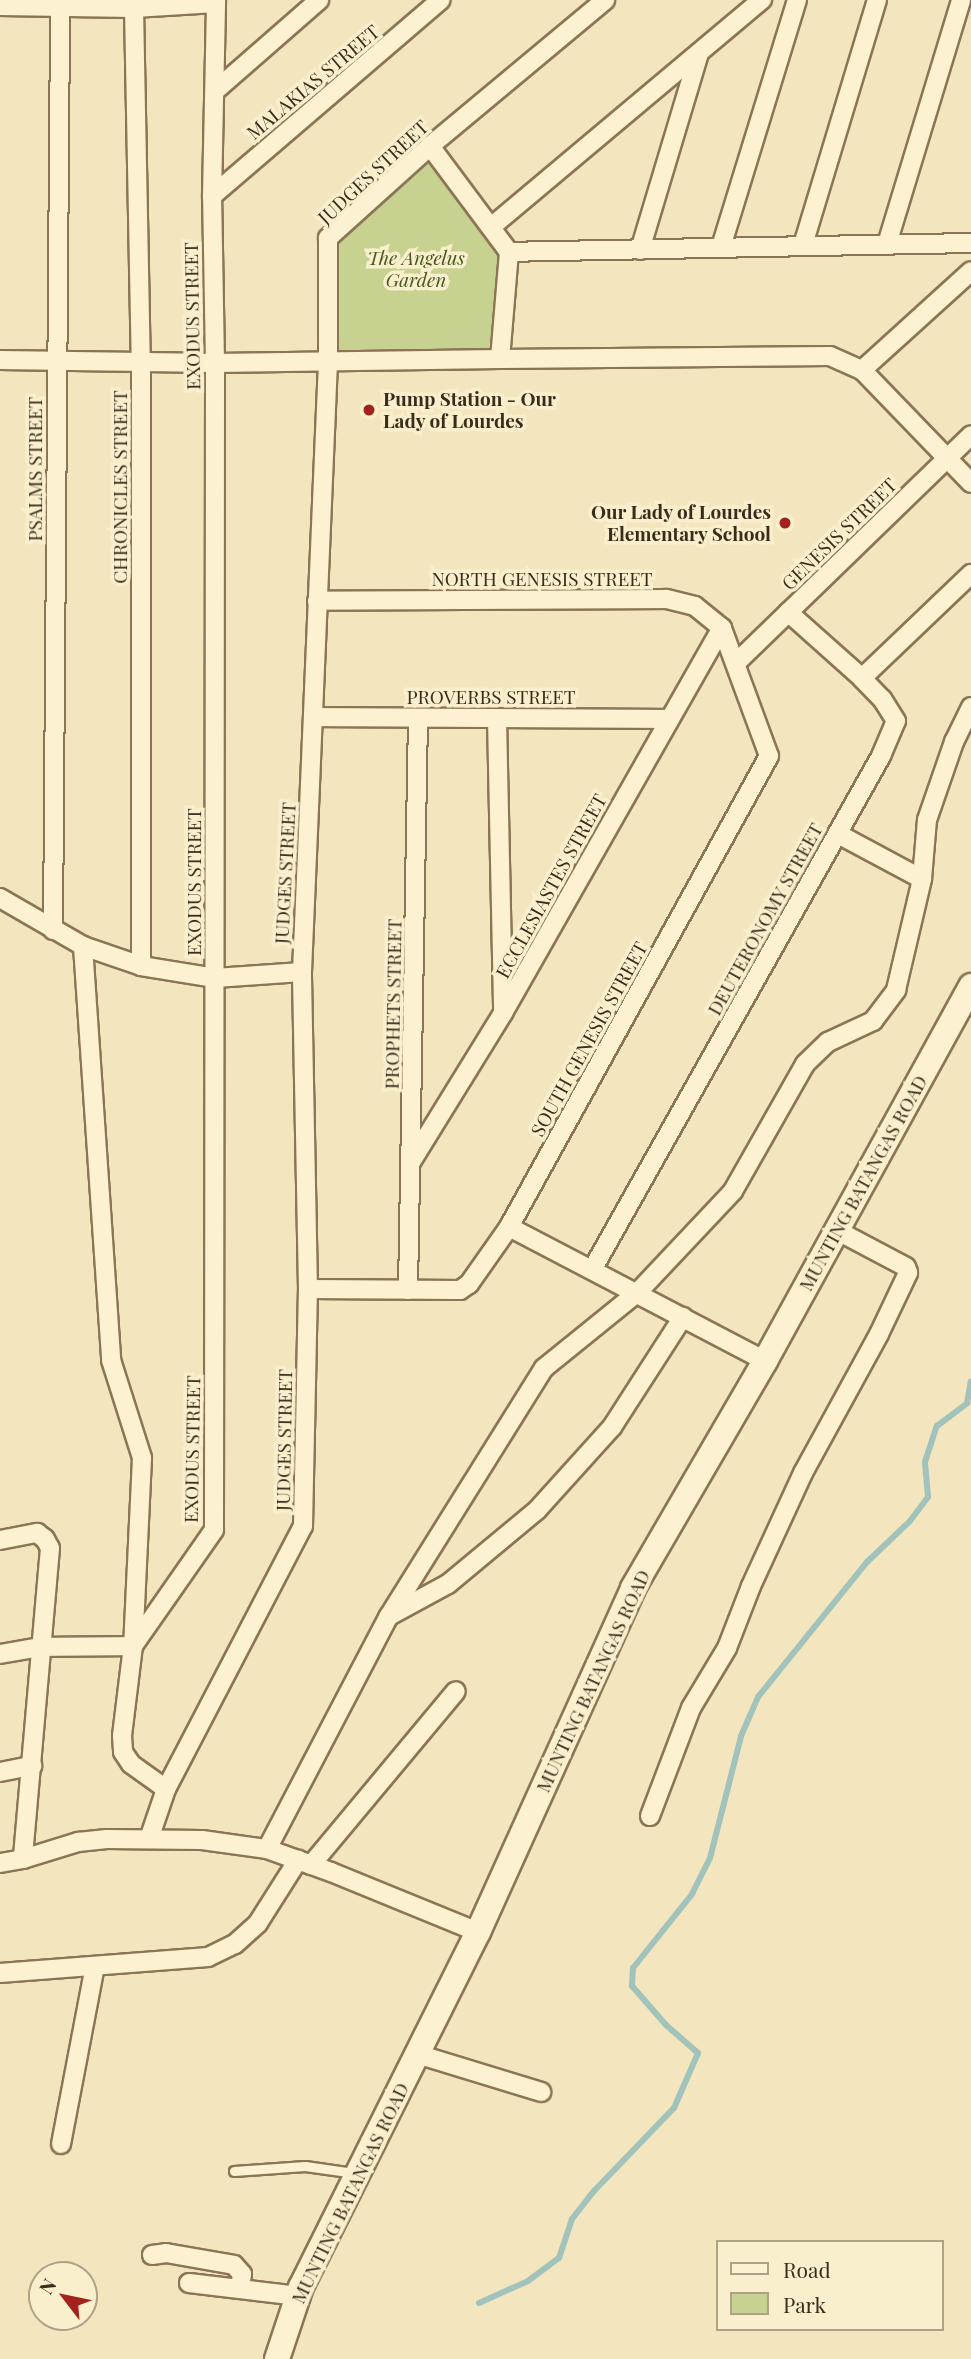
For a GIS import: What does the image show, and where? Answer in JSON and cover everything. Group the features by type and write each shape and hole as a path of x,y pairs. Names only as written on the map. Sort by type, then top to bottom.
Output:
{"street":[{"path":"216,90 319,0"},
{"name":"MALAKIAS STREET","path":"212,196 441,0"},
{"name":"JUDGES STREET","path":"149,1839 166,1789 303,1526 309,1289 302,972 328,361 328,238 430,146 605,0"},
{"path":"491,227 762,0"},
{"path":"721,247 797,0"},
{"path":"803,245 877,0"},
{"path":"887,244 961,0"},
{"path":"0,6 60,9 134,8 216,2"},
{"name":"EXODUS STREET","path":"133,1646 214,1530 215,363 212,196 216,2"},
{"name":"CHRONICLES STREET","path":"134,8 141,360 141,966"},
{"name":"PSALMS STREET","path":"53,930 60,9"},
{"path":"640,250 699,53"},
{"path":"430,146 509,252 500,359"},
{"path":"509,252 971,243"},
{"path":"862,370 971,271"},
{"path":"0,360 215,363 830,356 862,370 971,483"},
{"name":"GENESIS STREET","path":"737,662 971,435"},
{"path":"862,678 971,573"},
{"name":"NORTH GENESIS STREET","path":"317,601 666,599 695,606 722,628 737,662"},
{"name":"DEUTERONOMY STREET","path":"592,1270 838,834 881,756 896,721 882,699 862,678 788,612"},
{"name":"ECCLESIASTES STREET","path":"411,1162 503,1013 722,628"},
{"name":"SOUTH GENESIS STREET","path":"309,1289 460,1290 469,1284 509,1227 769,756 737,662"},
{"path":"267,1849 389,1616 544,1368 637,1293 733,1191 805,1064 828,1042 873,1021 896,990 922,879 927,820 954,742 971,707"},
{"name":"PROVERBS STREET","path":"314,717 669,719"},
{"name":"PROPHETS STREET","path":"408,1290 418,718"},
{"path":"497,718 503,1013"},
{"path":"838,834 922,879"},
{"path":"0,898 83,946 141,966 215,978 302,972"},
{"path":"83,946 111,1360 142,1458 133,1646 122,1736 123,1752 131,1764 166,1789"},
{"name":"MUNTING BATANGAS ROAD","path":"276,2359 298,2296 478,1932 633,1588 765,1362 971,986"},
{"path":"509,1227 765,1362"},
{"path":"650,1816 691,1707 727,1648 797,1484 879,1335 908,1273 906,1267 838,1231"},
{"path":"389,1616 447,1584 537,1510 612,1427 683,1317"},
{"path":"0,1540 37,1533 45,1539 50,1548 39,1647 33,1766 23,1859"},
{"path":"0,1654 39,1647 133,1646"},
{"path":"0,1973 208,1957 222,1951 258,1923 305,1863 456,1691"},
{"path":"0,1772 33,1766"},
{"path":"0,1863 23,1859 78,1842 202,1840 267,1849 478,1932"},
{"path":"61,2144 95,1966"},
{"path":"417,2054 541,2091"},
{"path":"152,2255 166,2253 234,2265 242,2274 240,2288"},
{"path":"189,2283 298,2296"}],"lane":[{"path":"234,2171 305,2166 357,2174"}],"green space":[{"name":"The Angelus Garden","path":"430,150 503,251 501,348 329,352 331,239"}],"waterway":[{"path":"479,2303 528,2281 559,2258 572,2219 594,2191 674,2108 698,2053 666,2025 632,1986 633,1968 692,1894 710,1858 741,1736 758,1697 867,1562 910,1521 928,1497 925,1462 937,1426 967,1403 971,1381"}],"place":[{"name":"Pump Station - Our Lady of Lourdes","path":"369,410"},
{"name":"Our Lady of Lourdes Elementary School","path":"785,523"}]}
